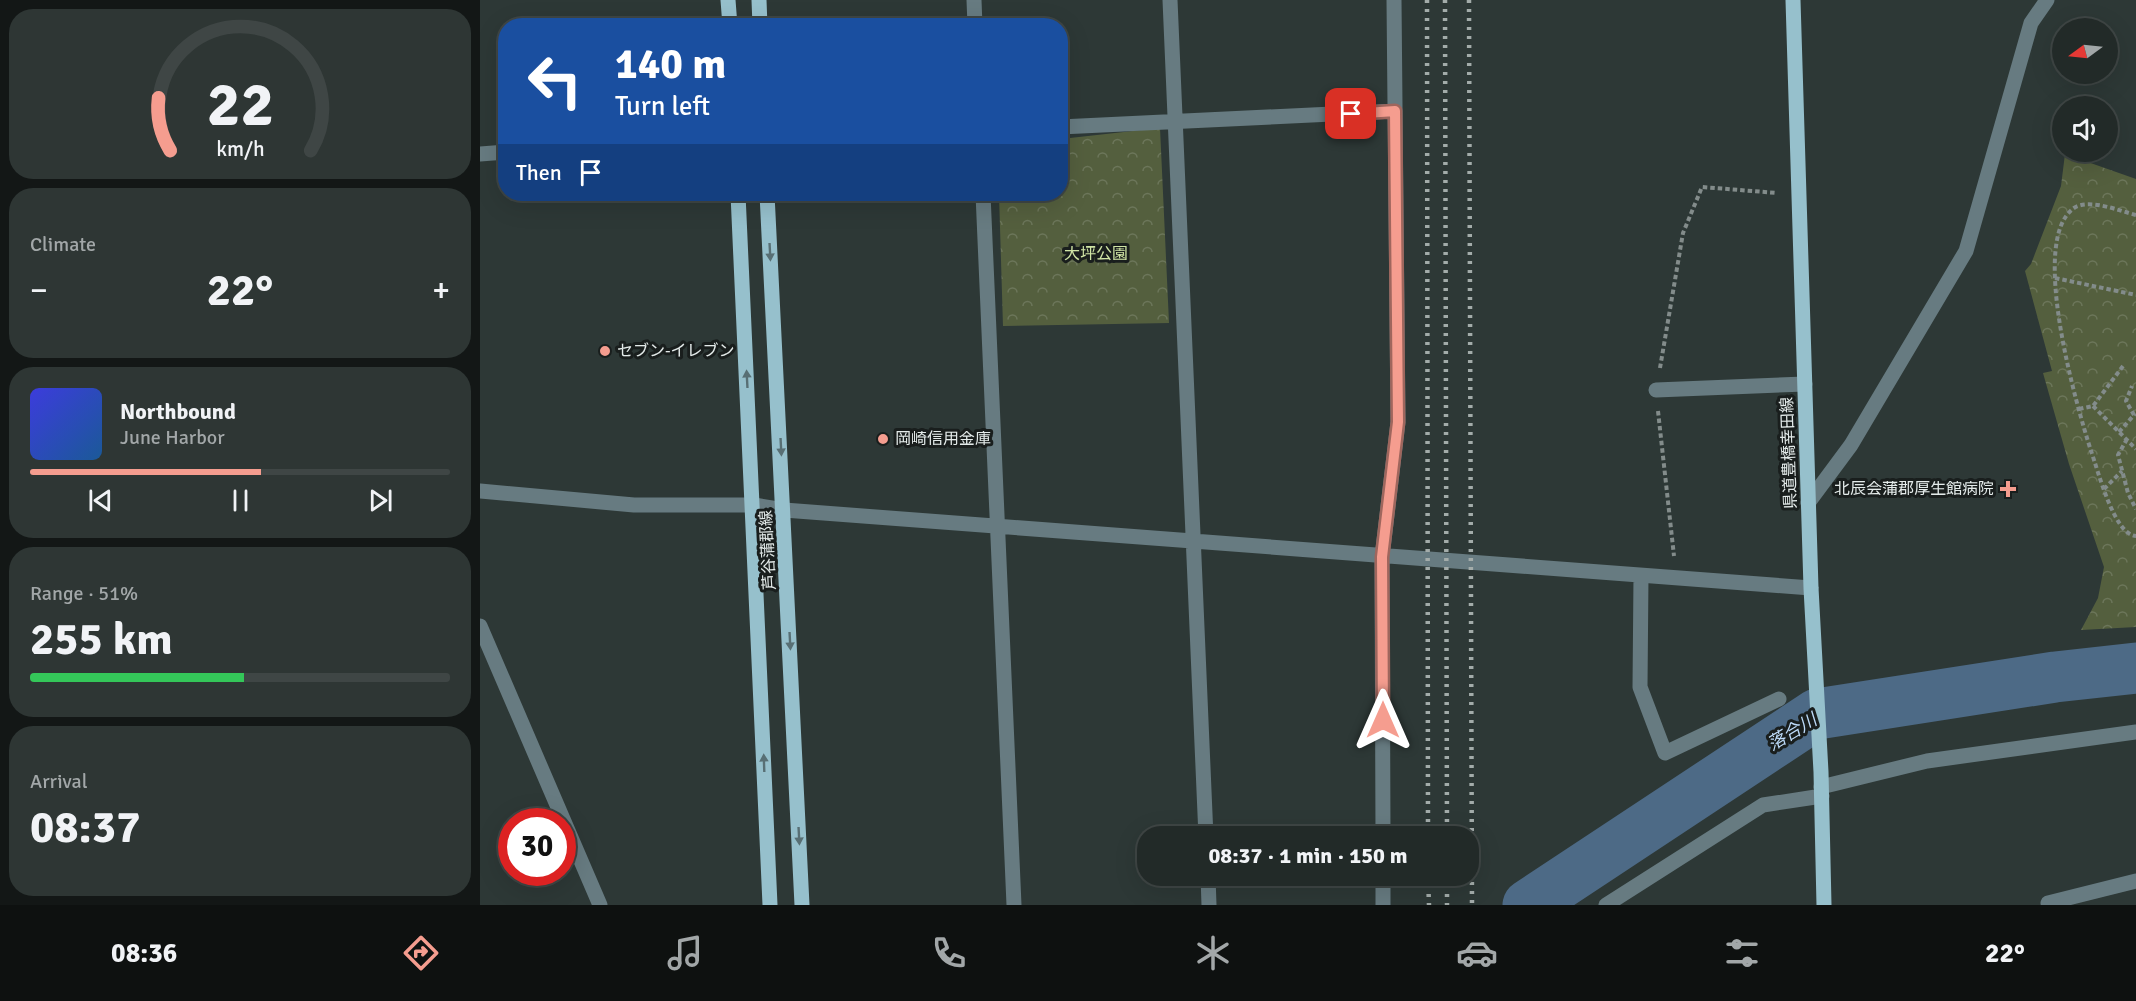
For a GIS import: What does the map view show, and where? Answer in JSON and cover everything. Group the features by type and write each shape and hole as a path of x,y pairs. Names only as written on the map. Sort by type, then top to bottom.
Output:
{"main road":[{"path":"728,0 729,18"},
{"path":"759,0 760,18"},
{"name":"県道豊橋幸田線","path":"1793,0 1808,503 1824,905"},
{"name":"芦谷蒲郡線","path":"738,201 770,905"},
{"name":"芦谷蒲郡線","path":"767,201 802,905"}],"street":[{"path":"974,0 975,18"},
{"path":"1170,0 1206,826"},
{"path":"1383,826 1382,557 1398,422 1394,0"},
{"path":"1808,503 1851,446 1966,251 2031,23 2047,0"},
{"path":"1068,127 1176,124 1395,111"},
{"path":"480,154 498,153"},
{"path":"983,201 1014,905"},
{"path":"1656,390 1805,384"},
{"path":"480,491 634,506 753,505 784,510 998,528 1811,588"},
{"path":"1641,576 1640,687 1665,753 1779,699"},
{"path":"480,626 600,905"},
{"path":"1606,905 1764,805 1821,785 1928,761 2136,732"},
{"path":"2049,905 2048,903 2136,881"},
{"path":"1208,886 1209,905"},
{"path":"1383,886 1383,905"}],"path":[{"path":"1676,579 1656,390 1683,233 1702,187 1799,195"},
{"path":"2136,215 2086,204 2073,209 2061,226 2055,278 2056,304 2079,408 2104,489 2121,528 2127,534 2136,536"},
{"path":"2055,278 2136,295"},
{"path":"2079,408 2093,406 2123,366"},
{"path":"2119,432 2134,415 2126,401 2132,386"},
{"path":"2093,406 2136,448"},
{"path":"2127,439 2118,454 2136,509"},
{"path":"2104,489 2122,471"}],"green space":[{"name":"大坪公園","path":"1160,128 1169,323 1003,326 999,201 1068,201 1068,138"},
{"path":"2064,162 2088,162 2136,179 2136,627 2081,630 2098,598 2104,567 2069,464 2043,373 2052,371 2025,271 2031,264 2061,186"}],"waterway":[{"name":"落合川","path":"1528,905 1817,714 2055,677 2136,668"}],"railway":[{"path":"1427,0 1428,826"},
{"path":"1445,0 1447,826"},
{"path":"1469,0 1472,905"},
{"path":"1428,886 1429,905"},
{"path":"1447,886 1447,905"}],"place":[{"name":"セブン-イレブン","path":"605,351"},
{"name":"岡崎信用金庫","path":"883,439"},
{"name":"北辰会蒲郡厚生館病院","path":"2008,489"}],"route":[{"path":"1351,114 1395,111 1398,422 1382,557 1383,720"}]}
